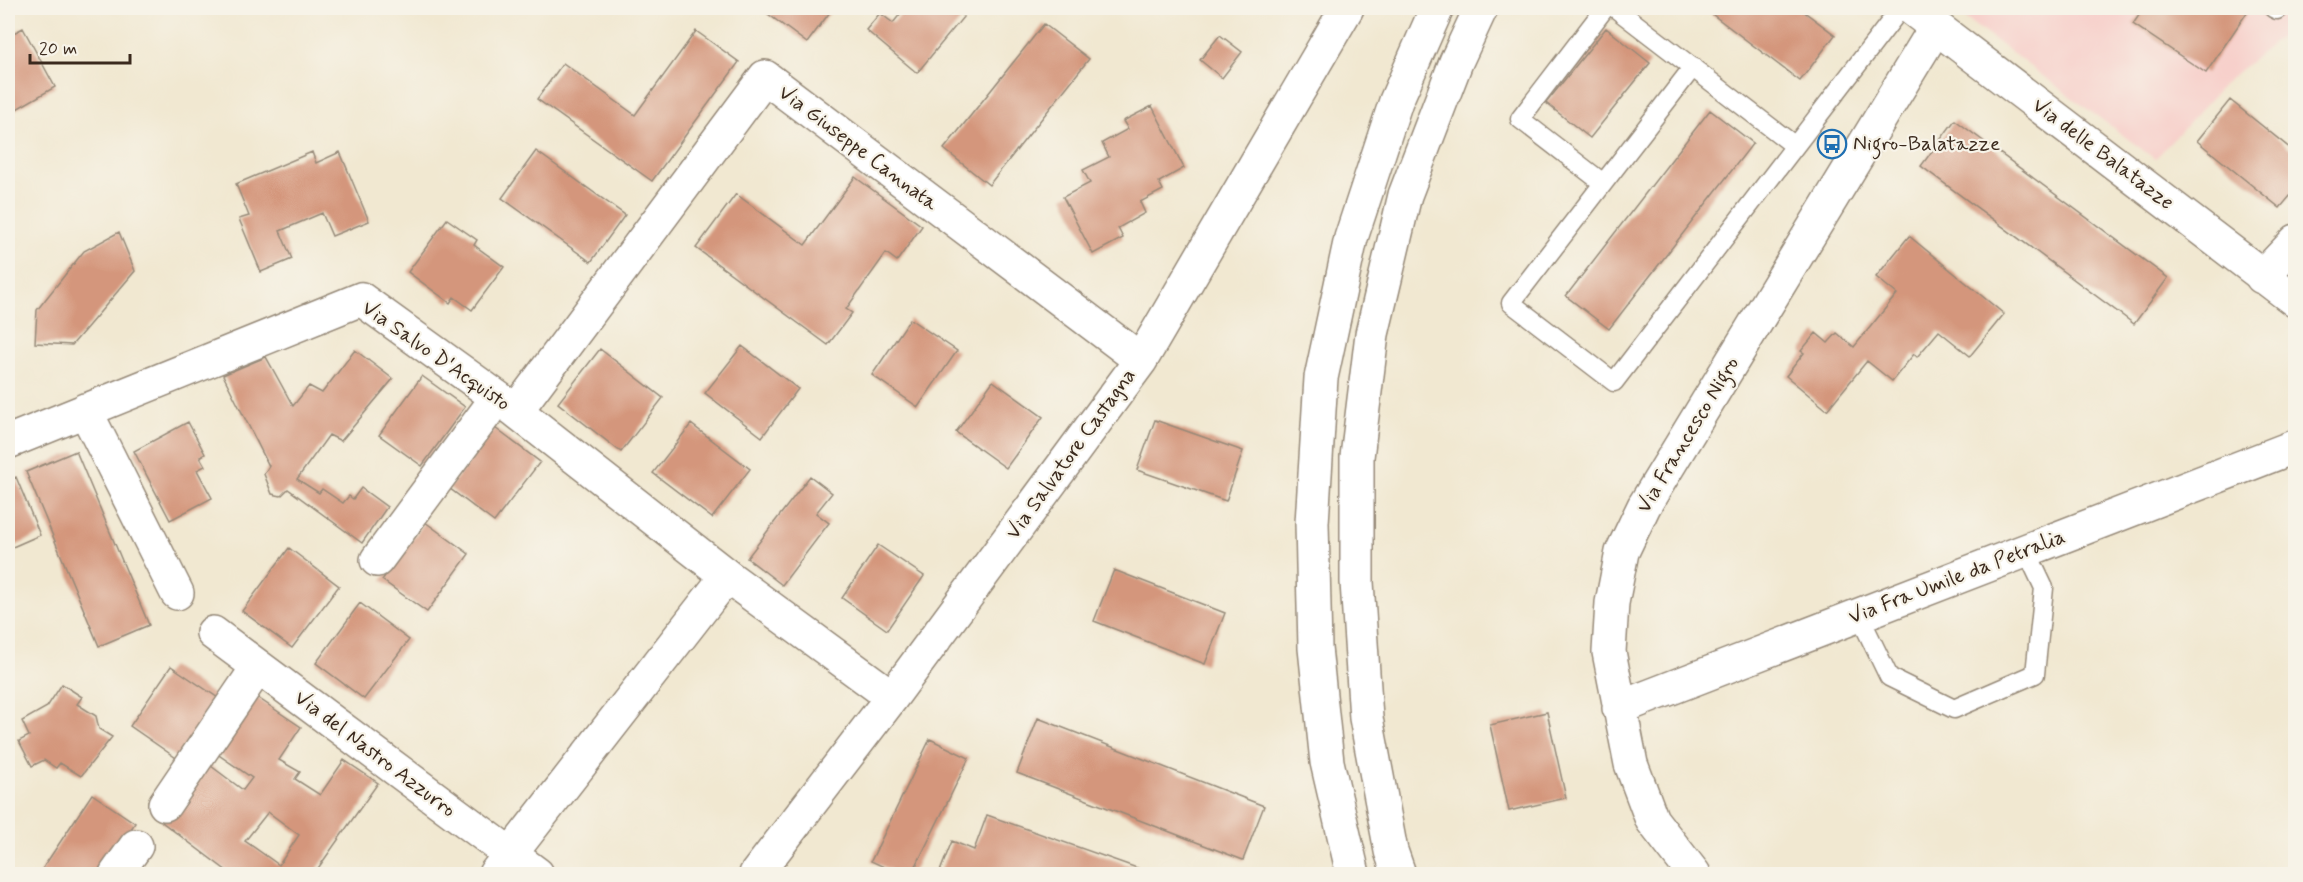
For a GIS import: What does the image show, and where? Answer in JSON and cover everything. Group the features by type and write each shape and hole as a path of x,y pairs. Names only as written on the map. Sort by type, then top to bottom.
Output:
{"street":[{"name":"Via Salvatore Castagna","path":"756,874 892,697 1141,360 1347,8"},
{"path":"1353,874 1327,762 1315,648 1312,523 1321,378 1351,238 1396,101 1437,8"},
{"path":"1399,874 1391,851 1366,718 1357,582 1357,457 1372,334 1405,195 1456,62 1481,8"},
{"name":"Via delle Balatazze","path":"1911,8 2295,301"},
{"name":"Via Francesco Nigro","path":"1694,874 1652,820 1630,764 1609,652 1612,603 1622,552 1644,506 1936,27"},
{"name":"Via Giuseppe Cannata","path":"506,404 765,77 1141,360"},
{"path":"2262,277 2295,241"},
{"name":"Via Salvo D'Acquisto","path":"8,442 361,299 506,404 727,576 892,697"},
{"path":"377,560 506,404"},
{"path":"85,410 177,593"},
{"name":"Via Fra Umile da Petralia","path":"1619,708 2295,446"},
{"path":"503,865 727,576"},
{"name":"Via del Nastro Azzurro","path":"213,633 258,666 503,865 537,874"},
{"path":"165,804 258,666"},
{"path":"116,874 136,846"}],"lane":[{"path":"1604,183 1520,119 1605,8"},
{"path":"1615,8 1795,146"},
{"path":"1693,67 1511,303 1614,382 1900,8"},
{"path":"1859,615 1889,677 1954,709 2035,674 2044,588 2026,550"}],"shaded area":[{"path":"1954,8 2295,8 2295,25 2227,81 2155,159"}],"building":[{"path":"760,8 833,8 807,43"},
{"path":"905,8 953,8 964,16 917,73 866,30 880,13 893,23"},
{"path":"1704,8 1799,8 1835,35 1800,81"},
{"path":"2144,8 2250,8 2206,73 2133,24"},
{"path":"1044,24 1089,59 989,185 944,149"},
{"path":"23,28 55,87 8,114 8,36"},
{"path":"1606,28 1650,63 1590,138 1546,103"},
{"path":"696,31 739,62 652,181 537,99 563,63 635,115"},
{"path":"1220,35 1242,52 1222,78 1200,60"},
{"path":"2230,100 2296,153 2296,189 2280,208 2197,141"},
{"path":"1152,106 1184,168 1159,182 1163,190 1140,202 1145,213 1118,228 1123,238 1093,254 1063,197 1090,183 1083,170 1109,157 1102,143 1128,129 1123,121"},
{"path":"1710,110 1753,143 1609,329 1566,296"},
{"path":"1955,120 2168,278 2134,324 1921,166"},
{"path":"536,151 625,215 591,262 502,198"},
{"path":"312,152 316,163 340,152 369,221 332,236 322,213 280,231 292,259 261,272 239,219 249,216 236,184"},
{"path":"855,177 922,226 897,261 886,253 846,309 852,313 828,345 696,248 736,194 805,245"},
{"path":"447,219 477,240 474,245 504,267 472,310 454,297 450,303 408,272"},
{"path":"119,232 135,271 72,345 35,343 37,310 84,251"},
{"path":"1909,236 2004,314 1970,356 1939,331 1917,357 1914,354 1892,381 1867,361 1827,410 1786,376 1804,353 1801,351 1816,333 1828,343 1837,333 1854,347 1897,294 1876,277"},
{"path":"910,319 957,351 918,407 872,375"},
{"path":"742,346 798,389 762,437 705,393"},
{"path":"600,349 663,398 621,452 558,403"},
{"path":"355,350 393,379 341,441 329,435 297,479 319,493 322,489 343,503 349,496 353,499 361,488 387,507 362,543 288,489 281,496 272,494 264,474 269,466 223,375 266,357 293,406 309,386 322,393"},
{"path":"422,376 465,407 422,466 379,435"},
{"path":"993,381 1043,417 1006,468 956,432"},
{"path":"1155,420 1243,451 1226,501 1137,470"},
{"path":"188,422 205,454 200,457 205,466 197,470 212,498 170,520 134,451"},
{"path":"691,424 750,469 712,518 653,473"},
{"path":"495,428 540,462 494,522 449,488"},
{"path":"76,451 149,625 99,646 26,472"},
{"path":"810,476 832,493 816,513 829,523 782,585 747,558"},
{"path":"16,477 40,535 8,549 8,481"},
{"path":"425,522 469,554 427,612 382,580"},
{"path":"878,545 924,576 887,630 842,598"},
{"path":"289,548 339,586 292,648 242,611"},
{"path":"1114,570 1225,613 1205,664 1094,621"},
{"path":"360,603 409,640 364,699 316,663"},
{"path":"171,666 224,702 182,762 130,726"},
{"path":"62,684 82,697 77,704 96,716 99,729 112,737 81,776 60,763 56,768 44,760 32,766 19,741 29,736 22,721 47,707"},
{"path":"255,696 301,727 279,760 300,772 295,779 320,795 344,760 378,783 314,874 231,874 162,822 207,763 243,790 252,778 216,753","holes":["268,812 299,835 279,865 245,841"]},
{"path":"1547,712 1566,798 1509,811 1490,725"},
{"path":"1038,718 1264,806 1243,860 1017,773"},
{"path":"930,739 969,758 912,874 899,874 871,861"},
{"path":"92,794 135,823 101,874 39,874"},
{"path":"987,815 1154,874 939,874 952,841 974,850"}],"place":[{"name":"Nigro-Balatazze","path":"1832,144"}]}
